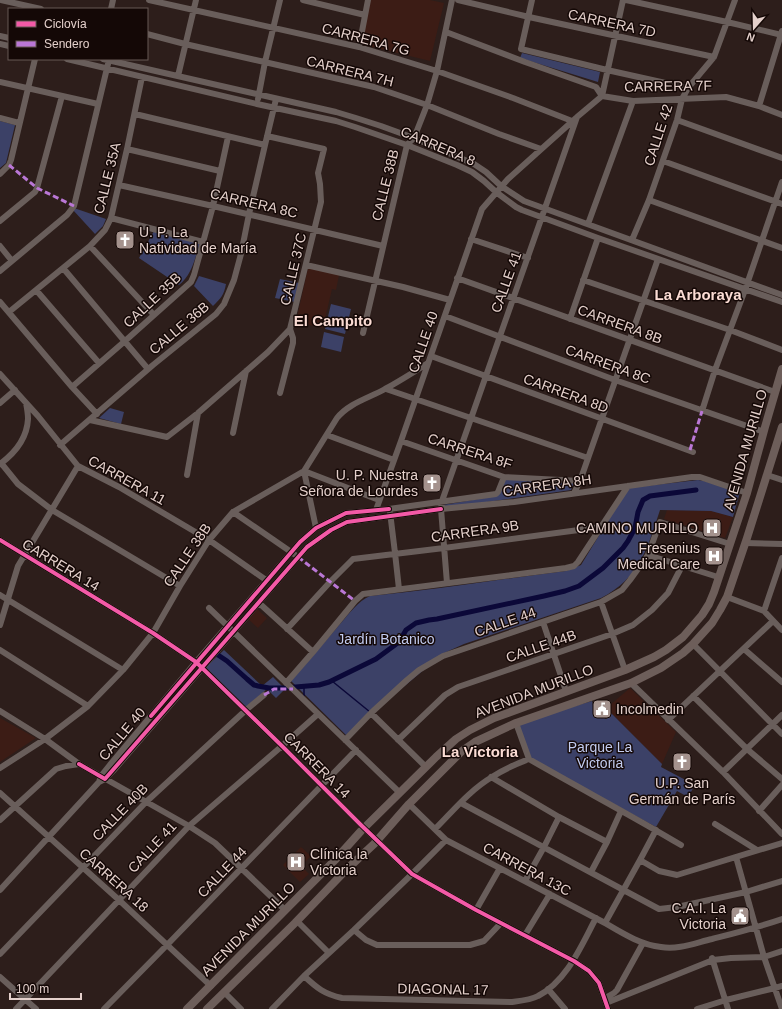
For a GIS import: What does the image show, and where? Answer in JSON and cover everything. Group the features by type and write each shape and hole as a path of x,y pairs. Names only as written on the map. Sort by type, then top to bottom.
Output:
{"main road":[{"name":"AVENIDA MURILLO","path":"187,1009 364,829 456,739 494,718 625,670 654,657 683,637 702,615 709,604 747,493 782,369"},
{"name":"AVENIDA MURILLO","path":"206,1009 377,841 409,804 462,751 475,742 516,723 631,683 661,668 693,644 712,623 727,597 781,437 782,427"}],"street":[{"path":"1,0 37,8"},
{"name":"CARRERA 7G","path":"148,0 359,47 575,119"},
{"path":"178,76 196,0"},
{"path":"257,104 265,62 280,0"},
{"path":"303,0 365,15"},
{"path":"359,47 368,0"},
{"name":"CALLE 38B","path":"363,333 398,179 408,145 414,138 427,105 437,72 452,0"},
{"name":"CARRERA 7D","path":"458,0 714,57"},
{"path":"532,0 521,49 688,88"},
{"path":"501,186 602,96 623,0"},
{"path":"626,0 782,33 759,106"},
{"name":"CALLE 42","path":"632,240 649,200 663,161 677,120 682,99 688,88 714,57 735,0"},
{"path":"446,32 596,87 602,96"},
{"name":"CARRERA 7H","path":"148,34 374,87 427,105 541,149"},
{"path":"0,174 9,165 35,60"},
{"name":"CARRERA 8","path":"71,60 274,108 336,120 408,145 472,172 516,207 542,218 782,302"},
{"path":"98,66 100,60"},
{"path":"0,271 67,215 74,206 107,68 106,60"},
{"name":"CARRERA 8","path":"106,60 356,118 414,138 474,164 486,172 501,186 524,201 782,295"},
{"name":"CALLE 35A","path":"9,312 90,246 105,230 111,218 119,185 142,77"},
{"path":"0,82 98,104"},
{"path":"0,221 35,192 37,188 62,96"},
{"name":"CARRERA 7F","path":"602,96 633,101 726,97 782,114"},
{"name":"CALLE 36B","path":"60,445 148,369 216,314 224,304 234,280 241,254 276,99"},
{"path":"588,224 633,101"},
{"path":"135,114 228,137 265,144"},
{"path":"0,118 19,123"},
{"name":"CALLE 41","path":"447,583 441,510 442,501 499,336 542,218 575,119"},
{"path":"677,120 782,158"},
{"name":"CALLE 37C","path":"267,136 324,149 318,173 321,202 290,330 293,338 280,393"},
{"name":"CALLE 35B","path":"72,387 191,282 203,242 228,137"},
{"path":"127,150 220,171"},
{"path":"663,161 782,204"},
{"path":"702,411 715,370 745,290 782,182"},
{"name":"CARRERA 8C","path":"119,185 383,246"},
{"name":"CALLE 40","path":"376,510 482,209 501,186"},
{"path":"649,200 782,248"},
{"path":"111,218 203,242"},
{"path":"570,319 598,238"},
{"path":"471,239 528,258"},
{"path":"0,246 12,260"},
{"path":"90,246 154,315"},
{"path":"574,493 580,481 658,259"},
{"path":"306,265 450,300"},
{"path":"63,268 148,369"},
{"name":"CARRERA 8B","path":"457,278 775,392"},
{"path":"583,280 730,330 782,350"},
{"path":"36,290 99,363"},
{"path":"0,302 72,387 97,414"},
{"name":"CARRERA 8C","path":"445,316 615,380 764,432"},
{"path":"90,420 167,437 198,413 268,352 290,330"},
{"name":"CARRERA 8D","path":"431,356 693,452"},
{"name":"CALLE 38B","path":"0,768 45,739 88,706 123,670 153,633 209,540 233,512 304,471 337,418 344,411 352,405 386,389 428,363"},
{"path":"233,433 246,371"},
{"name":"CARRERA 11","path":"1,375 38,416 78,466 119,487 209,540 266,580"},
{"path":"386,389 588,458"},
{"path":"0,403 15,390"},
{"path":"26,403 28,419 24,437 19,446 1,464 18,484 52,510 180,586"},
{"path":"187,475 198,413"},
{"path":"28,419 32,416 38,416"},
{"path":"327,435 394,460"},
{"name":"CARRERA 8F","path":"401,441 504,477 580,481"},
{"path":"0,625 18,566 78,466"},
{"path":"304,471 379,500"},
{"path":"304,471 316,528"},
{"path":"767,475 782,480"},
{"name":"CARRERA 8H","path":"346,513 389,509 496,494 504,477"},
{"name":"CARRERA 8H","path":"347,522 514,502 692,477 700,477 747,493"},
{"path":"289,685 313,652 355,601 363,594 574,566 628,486"},
{"path":"389,509 396,553 399,589"},
{"path":"233,512 298,557"},
{"name":"CALLE 40","path":"102,779 196,662 300,542 316,528 346,513"},
{"name":"CALLE 40","path":"0,890 234,632 307,547 331,530 347,522"},
{"name":"CALLE 44","path":"345,740 371,713 407,680 431,662 443,656 601,602 622,590 648,555 660,522 730,544"},
{"name":"CARRERA 9B","path":"287,629 353,559 601,527"},
{"name":"CARRERA 14","path":"0,540 24,556 153,633 196,662 322,785 364,829 412,874 476,910 574,961 589,971 599,983 606,1003"},
{"path":"745,543 782,544"},
{"path":"648,555 718,577"},
{"path":"764,611 780,577 782,558"},
{"name":"CALLE 44B","path":"398,740 445,695 458,687 612,634 633,625 652,610 668,592 682,566"},
{"path":"0,595 123,670"},
{"path":"727,597 764,611 782,630"},
{"path":"259,602 313,652"},
{"path":"601,602 625,670"},
{"path":"208,608 400,793"},
{"path":"668,720 773,621"},
{"path":"543,622 566,691"},
{"path":"693,644 782,734"},
{"path":"744,648 782,682"},
{"path":"0,650 88,706"},
{"path":"631,683 723,772 782,834"},
{"name":"CALLE 40B","path":"0,954 146,802 264,695"},
{"path":"693,696 782,779"},
{"path":"0,712 45,739 102,779 189,826 215,843 286,910"},
{"path":"371,713 426,767"},
{"name":"CALLE 41","path":"16,1009 189,826 318,714"},
{"path":"723,772 782,715"},
{"path":"516,723 529,759 681,844"},
{"name":"CALLE 44","path":"104,1009 168,945 356,750"},
{"path":"435,830 476,788 491,777 529,759"},
{"path":"0,820 56,769 79,764"},
{"path":"491,777 559,817 607,842"},
{"path":"759,811 782,785"},
{"name":"CARRERA 18","path":"0,793 83,867 211,986"},
{"path":"461,803 659,909 677,907 746,892 782,881"},
{"name":"CARRERA 13C","path":"409,804 446,840 643,943 661,948 677,948 756,928 782,919"},
{"path":"591,872 622,811"},
{"path":"525,881 559,817"},
{"path":"716,824 758,850"},
{"path":"605,923 656,830"},
{"path":"272,1009 304,976 354,930 446,840"},
{"path":"640,860 659,871 678,874 782,843"},
{"path":"736,857 764,957 782,1009"},
{"path":"476,910 500,868"},
{"path":"525,936 550,894"},
{"name":"DIAGONAL 17","path":"304,976 319,990 332,996 342,998 512,1006 537,997 555,985 574,961 596,918"},
{"path":"297,921 329,953"},
{"path":"354,930 366,940 377,945 470,945 484,941 501,923"},
{"path":"606,1003 617,990 643,943"},
{"path":"606,1003 713,958 764,957 782,951"},
{"path":"713,958 728,1009"},
{"path":"0,977 36,1009"},
{"path":"697,1009 782,986"},
{"path":"601,988 607,992 614,993"},
{"path":"548,989 565,1009"},
{"path":"224,992 241,1009"}],"shaded area":[{"path":"370,0 430,0 444,3 430,61 361,44"},
{"path":"308,268 339,275 336,290 332,289 323,328 296,322"},
{"name":"CAMINO MURILLO","path":"667,510 711,511 733,517 725,538 664,519"},
{"path":"257,609 267,618 258,628 248,619"},
{"path":"630,688 676,732 662,764 611,713 610,705"},
{"path":"0,718 36,738 0,762"},
{"name":"Clínica la Victoria","path":"301,847 311,856 301,866 309,874 300,882 283,865"}],"green space":[{"path":"522,53 600,72 598,82 520,58"},
{"path":"0,121 15,125 6,163 0,168"},
{"path":"74,208 106,219 103,226 95,234 73,210"},
{"path":"154,231 200,243 190,271 179,285 139,258"},
{"path":"199,276 226,284 222,296 213,306 194,286"},
{"path":"280,279 299,283 295,302 275,298"},
{"path":"331,304 351,309 345,334 325,329"},
{"path":"324,332 344,337 341,352 321,347"},
{"path":"110,408 124,412 121,424 99,418"},
{"path":"504,479 574,483 571,490 444,508 443,505 496,496"},
{"name":"Jardín Botanico","path":"698,480 740,492 733,517 711,511 660,510 646,550 640,561 625,581 614,590 601,598 464,644 444,653 346,735 291,681 354,608 370,596 419,591 566,571 581,565 628,488"},
{"path":"224,650 262,686 273,677 285,689 276,698 267,689 246,707 205,668"},
{"name":"Parque La Victoria","path":"592,701 595,713 606,719 611,713 662,764 661,767 695,785 688,797 677,791 656,827 531,759 518,723"}],"waterway":[{"path":"218,655 254,685 258,686 284,688 319,685 329,682 376,659 399,642 406,630 416,623 544,596 579,586 603,568 623,548 635,528 638,512 643,500 650,496 696,490"},
{"path":"332,681 370,712"},
{"path":"304,686 304,696"}],"marked path":[{"path":"9,165 37,188 74,206"},
{"path":"690,450 702,411"},
{"path":"298,557 355,601"},
{"path":"264,695 274,689 293,689"}],"cycle path":[{"path":"151,716 300,542 316,528 346,513 389,509"},
{"path":"79,764 105,779 307,547 331,530 347,522 441,509"},
{"path":"0,540 153,633 196,662 412,874 476,910 574,961 589,971 599,983 608,1009"}],"place":[{"name":"U. P. La Natividad de María","path":"125,240"},
{"name":"U. P. Nuestra Señora de Lourdes","path":"432,483"},
{"name":"CAMINO MURILLO","path":"712,528"},
{"name":"Fresenius Medical Care","path":"714,556"},
{"name":"Incolmedin","path":"602,709"},
{"name":"U.P. San Germán de París","path":"682,762"},
{"name":"Clínica la Victoria","path":"296,862"},
{"name":"C.A.I. La Victoria","path":"740,916"}],"district":[{"name":"La Arboraya","path":"698,295"},
{"name":"El Campito","path":"333,321"},
{"name":"La Victoria","path":"480,752"}]}
